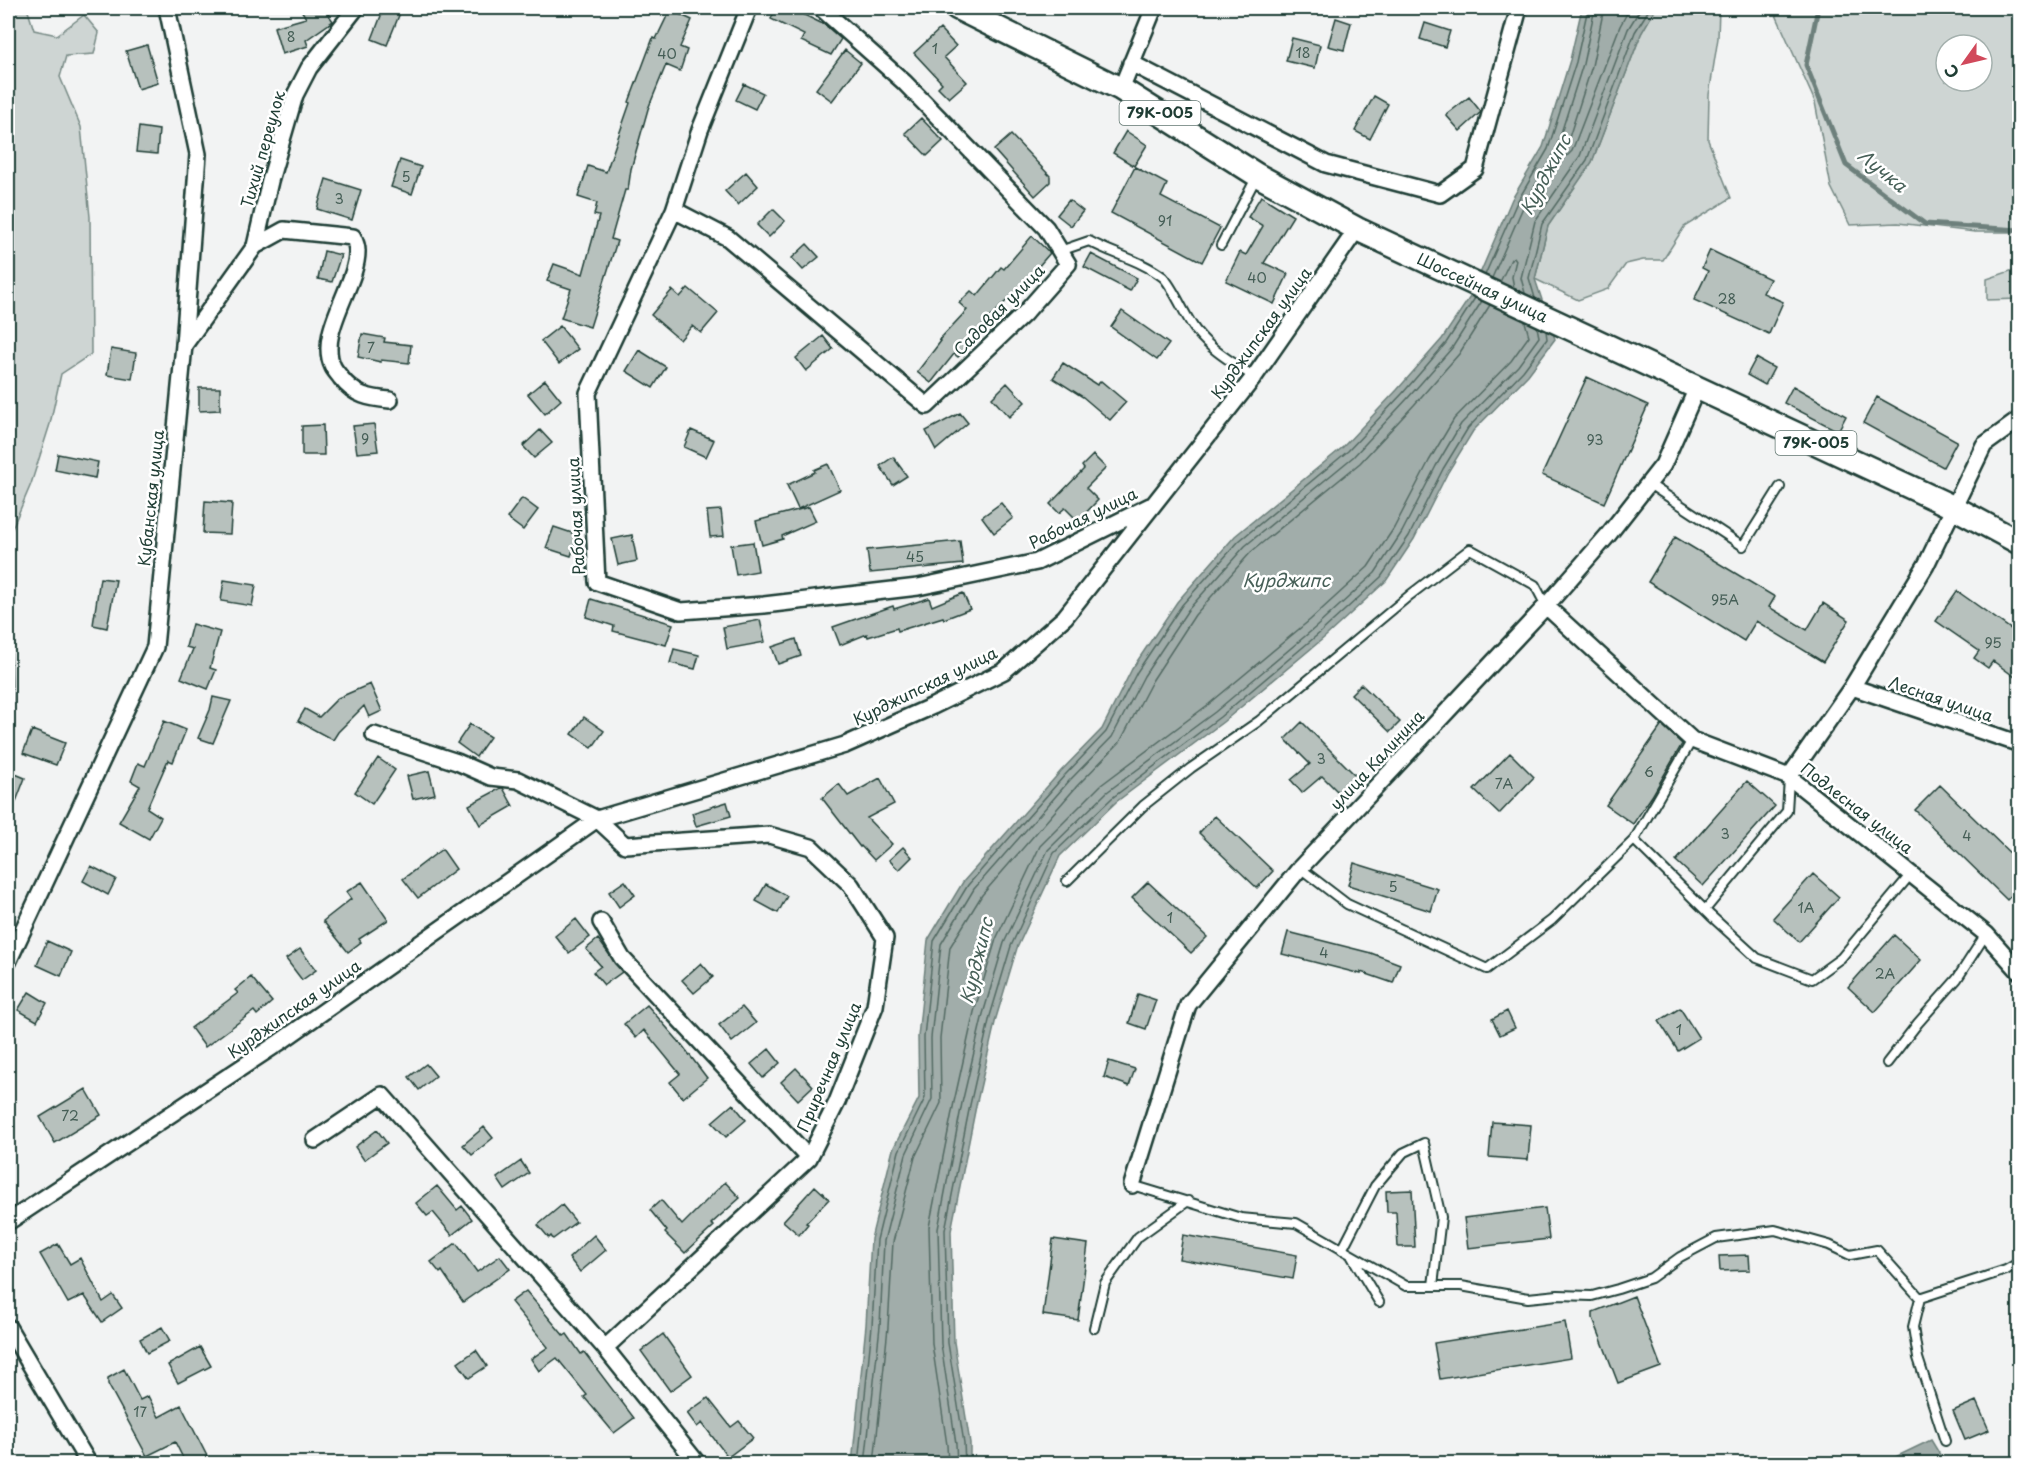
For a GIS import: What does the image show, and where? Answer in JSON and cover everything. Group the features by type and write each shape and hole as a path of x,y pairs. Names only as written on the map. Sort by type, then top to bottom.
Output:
{"main road":[{"name":"Шоссейная улица","path":"957,8 1121,89 1257,175 1357,229 1955,508 2019,543"}],"street":[{"name":"Кубанская улица","path":"8,962 155,647 184,345 198,154 166,8"},
{"name":"Тихий переулок","path":"184,345 255,246 270,181 295,94 309,68 356,8"},
{"name":"Рабочая улица","path":"749,8 700,130 674,210 588,393 597,582 681,611 764,605 918,587 1037,562 1156,503"},
{"name":"Садовая улица","path":"674,210 728,238 927,405 1024,314 1068,264 1046,228 904,82 821,8"},
{"path":"1121,89 1154,8"},
{"path":"1131,63 1326,164 1440,194 1476,169 1519,8"},
{"name":"Курджипская улица","path":"8,1222 280,1042 597,819 845,745 1004,671 1065,617 1254,377 1357,229"},
{"name":"Тихий переулок","path":"255,246 284,230 353,237 357,250 354,269 338,309 328,349 333,367 345,382 366,398 390,400"},
{"name":"улица Калинина","path":"1132,1185 1188,1005 1300,868 1546,606 1608,535 1663,465 1697,388"},
{"path":"1789,777 1852,687 1926,565 1983,445 2019,419"},
{"name":"Подлесная улица","path":"1546,606 1692,740 1789,777 1986,934 2019,972"},
{"name":"Лесная улица","path":"1852,687 2019,744"},
{"path":"375,735 457,762 491,777 518,780 597,819"},
{"name":"Приречная улица","path":"597,819 625,845 769,835 811,847 851,885 885,938 875,1006 837,1102 808,1158 605,1348"},
{"name":"Приречная улица","path":"601,922 622,958 808,1158"},
{"path":"315,1140 382,1095 605,1348 698,1464"},
{"path":"8,1327 89,1464"}],"lane":[{"path":"1221,245 1257,175"},
{"path":"1060,251 1089,241 1129,258 1164,278 1197,332 1220,354 1254,377"},
{"path":"1649,484 1743,546 1780,487"},
{"path":"1067,882 1143,806 1191,768 1259,721 1410,595 1470,549 1535,585 1546,606"},
{"path":"1300,868 1347,904 1487,969 1552,920 1634,840 1692,740"},
{"path":"1705,910 1787,811 1789,777"},
{"path":"1634,840 1757,958 1812,979 1841,957 1912,873"},
{"path":"1887,1063 1956,979 1986,934"},
{"path":"1342,1250 1375,1186 1403,1153 1424,1143 1441,1217 1433,1286"},
{"path":"1132,1185 1241,1218 1296,1223 1406,1286 1461,1286 1528,1298 1558,1295 1592,1296 1651,1278 1680,1257 1716,1238 1775,1230 1829,1245 1850,1255 1877,1250 1920,1299"},
{"path":"1095,1328 1106,1283 1138,1238 1188,1201"},
{"path":"1351,1255 1379,1302"},
{"path":"1920,1299 2006,1270 2019,1262"},
{"path":"1920,1299 1913,1327 1918,1358 1945,1441"}],"shaded area":[{"path":"8,8 27,8 34,30 57,35 84,15 99,33 94,54 66,56 60,77 81,127 90,217 91,354 61,374 50,424 31,484 8,538"},
{"path":"1656,8 1719,8 1718,38 1709,95 1708,140 1731,198 1684,227 1663,260 1643,260 1626,264 1608,289 1578,300 1535,279 1548,226 1592,162 1641,34"},
{"path":"1773,8 2019,8 2019,232 1975,232 1898,223 1850,225 1831,187 1815,102"},
{"path":"2019,268 2019,299 1987,300 1987,279"},
{"path":"8,538 13,713 8,726"}],"water":[{"name":"Курджипс","path":"1582,8 1656,8 1641,34 1592,162 1548,226 1535,279 1555,339 1528,375 1473,431 1448,472 1414,539 1386,581 1325,637 1223,722 1116,802 1060,856 1017,948 996,1018 951,1231 954,1342 970,1443 970,1463 852,1464 866,1325 871,1239 893,1149 919,1098 918,1037 928,940 963,882 1061,771 1102,729 1132,669 1177,602 1235,536 1343,447 1442,339 1470,297 1512,199 1543,147 1570,60"},
{"path":"1931,1440 1945,1463 1883,1463"}],"building":[{"path":"300,8 324,8 333,21 306,40 308,46 282,54 274,27 306,18"},
{"path":"384,8 402,8 387,45 372,39"},
{"path":"776,8 790,8 825,25 841,39 831,55 801,41 804,35 771,19"},
{"path":"670,10 692,20 680,47 687,50 680,71 666,65 648,109 631,169 628,190 625,190 611,239 617,241 590,327 561,318 571,289 547,281 554,264 583,274 599,216 594,215 597,203 578,197 588,166 606,172 653,38 656,39"},
{"path":"1336,18 1351,23 1344,50 1328,46"},
{"path":"1425,23 1450,31 1445,47 1420,39"},
{"path":"940,29 956,46 944,57 967,82 949,98 938,87 942,83 914,53"},
{"path":"1292,38 1320,45 1315,68 1286,61"},
{"path":"147,45 158,83 138,89 126,51"},
{"path":"845,50 861,63 832,101 816,89"},
{"path":"744,84 763,93 755,109 736,100"},
{"path":"1374,96 1388,104 1370,139 1355,131"},
{"path":"1469,97 1481,112 1460,131 1446,115"},
{"path":"921,118 943,141 927,156 905,133"},
{"path":"139,127 159,130 157,154 136,152"},
{"path":"1126,131 1147,145 1134,166 1113,153"},
{"path":"1011,135 1050,176 1050,182 1035,196 994,150"},
{"path":"400,160 421,167 412,194 391,187"},
{"path":"1135,167 1167,184 1161,197 1220,228 1202,262 1111,213"},
{"path":"746,172 758,186 738,205 725,191"},
{"path":"326,179 361,190 352,220 317,209"},
{"path":"1261,196 1293,216 1264,263 1288,274 1274,304 1226,281 1240,252 1246,255 1263,226 1248,217"},
{"path":"1069,200 1083,211 1071,226 1057,215"},
{"path":"773,209 785,221 769,237 757,225"},
{"path":"1032,236 1050,253 1011,298 967,342 969,345 958,357 954,354 931,383 917,372 941,341 939,340 967,310 959,303 971,291 977,296 1001,267 1004,269"},
{"path":"807,244 819,257 803,270 792,258"},
{"path":"1710,250 1770,279 1763,293 1783,302 1769,334 1694,300 1708,271 1702,268"},
{"path":"324,251 341,255 332,282 318,279"},
{"path":"1091,254 1137,278 1130,291 1084,267"},
{"path":"688,288 718,313 701,333 692,326 680,340 651,315 672,290 680,297"},
{"path":"1122,311 1169,344 1157,360 1111,327"},
{"path":"560,326 578,349 559,364 541,341"},
{"path":"362,334 385,338 384,342 411,345 409,363 381,360 381,362 358,357"},
{"path":"823,336 833,349 806,371 796,358"},
{"path":"111,349 136,353 132,379 107,375"},
{"path":"639,350 666,367 653,388 626,371"},
{"path":"1756,358 1774,368 1765,385 1747,375"},
{"path":"1063,363 1097,385 1101,381 1126,402 1110,420 1083,397 1053,378"},
{"path":"1587,377 1648,405 1604,503 1542,475"},
{"path":"545,380 561,400 545,414 528,394"},
{"path":"1007,383 1025,402 1009,417 992,398"},
{"path":"1793,386 1846,416 1838,431 1784,403"},
{"path":"199,388 220,388 220,410 199,411"},
{"path":"1877,397 1957,441 1943,467 1863,423"},
{"path":"960,413 968,423 936,450 926,431"},
{"path":"374,424 378,451 357,453 353,426"},
{"path":"323,425 324,455 302,455 302,426"},
{"path":"540,430 552,443 534,458 523,446"},
{"path":"691,430 714,440 706,457 684,447"},
{"path":"58,454 98,462 95,478 55,470"},
{"path":"1093,455 1106,468 1086,488 1098,500 1078,521 1065,508 1059,513 1050,504 1084,469 1082,466"},
{"path":"893,457 907,476 893,485 880,466"},
{"path":"828,464 840,490 798,509 787,485"},
{"path":"522,498 538,510 523,530 507,518"},
{"path":"205,501 232,503 230,534 203,533"},
{"path":"1001,503 1013,518 994,533 982,517"},
{"path":"809,507 816,521 782,536 783,539 762,545 756,521"},
{"path":"721,510 724,536 710,537 707,511"},
{"path":"554,527 578,535 571,556 546,548"},
{"path":"632,535 637,561 618,565 612,539"},
{"path":"1675,537 1775,597 1769,607 1807,630 1823,603 1849,620 1823,662 1756,621 1744,641 1648,582"},
{"path":"960,541 963,564 870,573 867,550"},
{"path":"753,542 758,571 736,575 731,545"},
{"path":"100,578 116,580 107,628 93,625"},
{"path":"224,580 256,585 252,606 221,601"},
{"path":"1957,591 2019,635 2019,680 1993,661 1988,668 1974,658 1979,651 1936,621"},
{"path":"963,593 970,609 944,619 943,617 898,631 897,628 868,637 867,634 840,645 833,627 893,606 894,609 929,598 932,606"},
{"path":"591,599 673,624 666,645 613,631 614,626 586,617"},
{"path":"760,620 765,642 727,649 723,627"},
{"path":"192,624 220,632 210,668 216,670 208,689 181,678 193,649 186,647"},
{"path":"796,639 801,656 778,664 772,647"},
{"path":"674,649 699,655 695,669 670,663"},
{"path":"370,684 382,711 369,717 364,706 333,740 298,721 305,709 319,717 338,698"},
{"path":"1361,684 1400,722 1390,732 1351,694"},
{"path":"213,697 231,701 213,743 198,738"},
{"path":"584,717 604,731 592,748 572,734"},
{"path":"164,721 186,730 173,762 168,760 147,808 161,817 149,839 119,822 140,786 131,781 138,763 145,766"},
{"path":"1302,722 1358,778 1341,795 1322,776 1302,793 1291,780 1310,764 1285,739"},
{"path":"470,724 490,737 476,757 457,743"},
{"path":"1662,725 1682,744 1633,824 1606,805"},
{"path":"32,730 65,743 56,765 23,753"},
{"path":"1510,753 1534,777 1499,814 1474,790"},
{"path":"378,758 395,770 372,804 355,792"},
{"path":"8,771 25,778 9,820 8,819"},
{"path":"429,771 435,794 413,799 407,776"},
{"path":"880,778 894,804 867,818 892,844 874,860 860,847 822,798 839,784 848,796"},
{"path":"1747,781 1775,806 1703,886 1676,861"},
{"path":"1940,785 2019,862 2019,887 2007,900 1915,810"},
{"path":"501,788 513,806 480,825 469,805"},
{"path":"727,802 731,816 696,826 692,813"},
{"path":"1215,816 1273,871 1257,888 1199,833"},
{"path":"903,847 912,857 899,870 889,860"},
{"path":"442,849 456,869 418,898 403,879"},
{"path":"1354,863 1438,889 1431,911 1348,885"},
{"path":"91,866 116,879 108,895 83,881"},
{"path":"1813,874 1839,897 1799,942 1773,918"},
{"path":"625,881 635,895 619,907 609,892"},
{"path":"362,882 388,920 359,939 361,942 348,952 323,921 351,899 346,892"},
{"path":"1148,882 1207,937 1191,953 1132,898"},
{"path":"766,884 787,896 778,913 756,901"},
{"path":"576,919 590,937 569,953 555,936"},
{"path":"1288,932 1371,953 1400,964 1393,983 1361,972 1361,974 1282,954"},
{"path":"1894,935 1921,960 1875,1012 1848,987"},
{"path":"598,939 622,972 604,985 593,972 601,966 586,949"},
{"path":"47,941 71,952 61,976 37,965"},
{"path":"300,949 316,970 302,980 286,959"},
{"path":"701,963 713,977 694,993 682,980"},
{"path":"251,977 272,1002 257,1015 254,1011 205,1047 191,1028 238,993 235,990"},
{"path":"29,992 47,1003 37,1021 18,1010"},
{"path":"1138,994 1156,1000 1146,1029 1129,1023"},
{"path":"647,1005 707,1078 683,1098 670,1082 680,1074 644,1030 636,1038 624,1024"},
{"path":"742,1007 756,1023 732,1042 719,1025"},
{"path":"1680,1008 1699,1038 1678,1051 1659,1021"},
{"path":"1507,1011 1515,1028 1500,1035 1492,1019"},
{"path":"769,1049 780,1063 763,1078 751,1064"},
{"path":"1109,1061 1135,1069 1129,1086 1104,1077"},
{"path":"426,1064 436,1076 419,1090 409,1077"},
{"path":"796,1068 813,1086 798,1100 781,1082"},
{"path":"86,1089 101,1115 55,1143 40,1117"},
{"path":"733,1104 746,1120 726,1137 712,1122"},
{"path":"1492,1122 1531,1125 1528,1160 1489,1157"},
{"path":"484,1127 493,1138 472,1155 463,1145"},
{"path":"377,1130 387,1143 364,1160 355,1147"},
{"path":"521,1161 529,1173 505,1190 497,1178"},
{"path":"725,1182 740,1198 711,1224 714,1226 685,1253 665,1233 667,1231 650,1210 661,1200 682,1225"},
{"path":"437,1186 457,1210 462,1206 472,1219 452,1235 433,1212 427,1216 416,1203"},
{"path":"815,1186 829,1199 806,1223 808,1224 799,1235 783,1221"},
{"path":"1412,1190 1415,1247 1398,1247 1396,1212 1387,1212 1386,1191"},
{"path":"562,1205 576,1222 553,1239 551,1236 549,1238 538,1225"},
{"path":"1545,1208 1549,1239 1468,1248 1464,1218"},
{"path":"594,1235 606,1250 580,1272 569,1258"},
{"path":"1183,1235 1297,1255 1293,1279 1179,1259"},
{"path":"1053,1239 1088,1244 1078,1320 1043,1315"},
{"path":"456,1243 477,1272 500,1256 510,1269 463,1302 442,1271 440,1273 431,1262"},
{"path":"58,1244 70,1264 80,1258 103,1302 113,1295 122,1308 102,1322 84,1295 68,1303 40,1254"},
{"path":"1749,1255 1750,1270 1720,1271 1719,1256"},
{"path":"526,1291 564,1336 567,1334 581,1354 584,1352 634,1418 614,1433 584,1397 587,1395 557,1358 539,1371 531,1359 548,1347 511,1302"},
{"path":"1634,1296 1661,1367 1618,1383 1593,1318 1593,1312"},
{"path":"1565,1322 1571,1358 1440,1379 1434,1343"},
{"path":"162,1327 170,1341 147,1353 140,1339"},
{"path":"663,1334 692,1375 670,1391 641,1351"},
{"path":"200,1347 211,1366 178,1383 168,1365"},
{"path":"476,1350 487,1366 469,1378 458,1363"},
{"path":"124,1369 140,1400 148,1396 159,1417 181,1405 211,1464 186,1464 175,1442 147,1456 108,1384 108,1378"},
{"path":"708,1398 731,1427 739,1421 753,1438 728,1457 702,1423 697,1427 687,1413"},
{"path":"1976,1401 1989,1430 1965,1440 1953,1411"}],"waterway":[{"name":"Лучка","path":"1818,8 1806,65 1846,165 1925,224 2020,230"}]}
